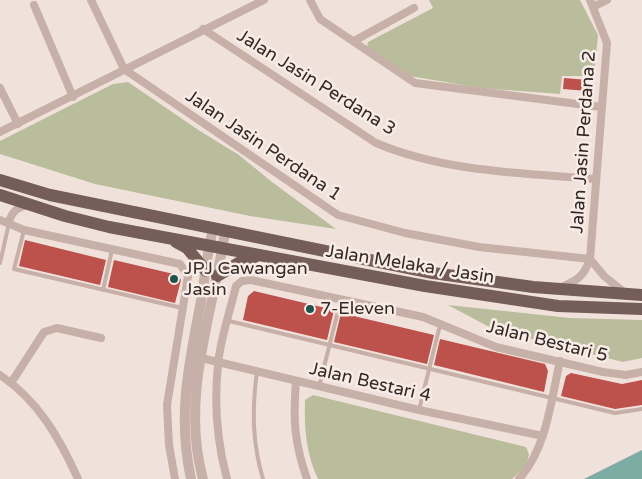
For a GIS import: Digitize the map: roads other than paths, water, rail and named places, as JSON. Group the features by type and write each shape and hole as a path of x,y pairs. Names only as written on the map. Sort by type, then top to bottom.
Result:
{"main road":[{"name":"Jalan Melaka / Jasin","path":"0,180 50,196 433,273 558,289 642,295"},
{"name":"Jalan Melaka / Jasin","path":"0,195 65,216 172,239 425,286 558,306 642,309"},
{"path":"172,239 187,248 212,273 257,256"}],"street":[{"path":"92,0 124,70"},
{"path":"0,132 264,0"},
{"path":"310,0 320,19 415,82 601,106"},
{"path":"592,3 607,0"},
{"name":"Jalan Jasin Perdana 2","path":"590,259 607,43 592,3"},
{"path":"34,5 73,97"},
{"path":"354,41 414,8"},
{"name":"Jalan Jasin Perdana 3","path":"203,29 376,143 398,152 471,168 595,179"},
{"name":"Jalan Jasin Perdana 1","path":"124,70 338,215 405,233 479,247 590,259"},
{"path":"0,88 18,124"},
{"path":"9,222 11,214 18,208 30,205"},
{"path":"0,220 9,222 24,230 180,264 188,276 167,406 169,445 175,479"},
{"path":"212,273 209,246 219,231"},
{"path":"191,479 185,454 183,414 212,273 222,249 219,231"},
{"path":"558,289 578,280 585,274 590,259"},
{"path":"590,259 604,276 628,295"},
{"name":"Jalan Bestari 5","path":"227,479 221,457 218,426 218,364 236,286 242,281 251,280 423,317 496,348 626,375 642,372"},
{"path":"11,383 44,332 57,328 101,338"},
{"path":"195,357 195,438 203,479"},
{"name":"Jalan Bestari 4","path":"195,357 218,364 257,371 419,410 543,436"},
{"path":"519,479 528,469 543,436 560,362"},
{"path":"0,375 11,383 44,416 64,446 78,479"},
{"path":"296,381 293,419 298,448 307,479"}],"lane":[{"path":"0,260 2,241 9,222"},
{"path":"24,230 14,269 182,308"},
{"path":"103,290 112,250"},
{"path":"320,387 341,299"},
{"path":"228,321 616,413 642,409"},
{"path":"419,410 440,324"},
{"path":"257,371 253,404 253,427 263,479"}],"water":[{"path":"642,450 642,479 584,479"}],"place":[{"name":"JPJ Cawangan Jasin","path":"174,279"},
{"name":"7-Eleven","path":"310,309"}]}
